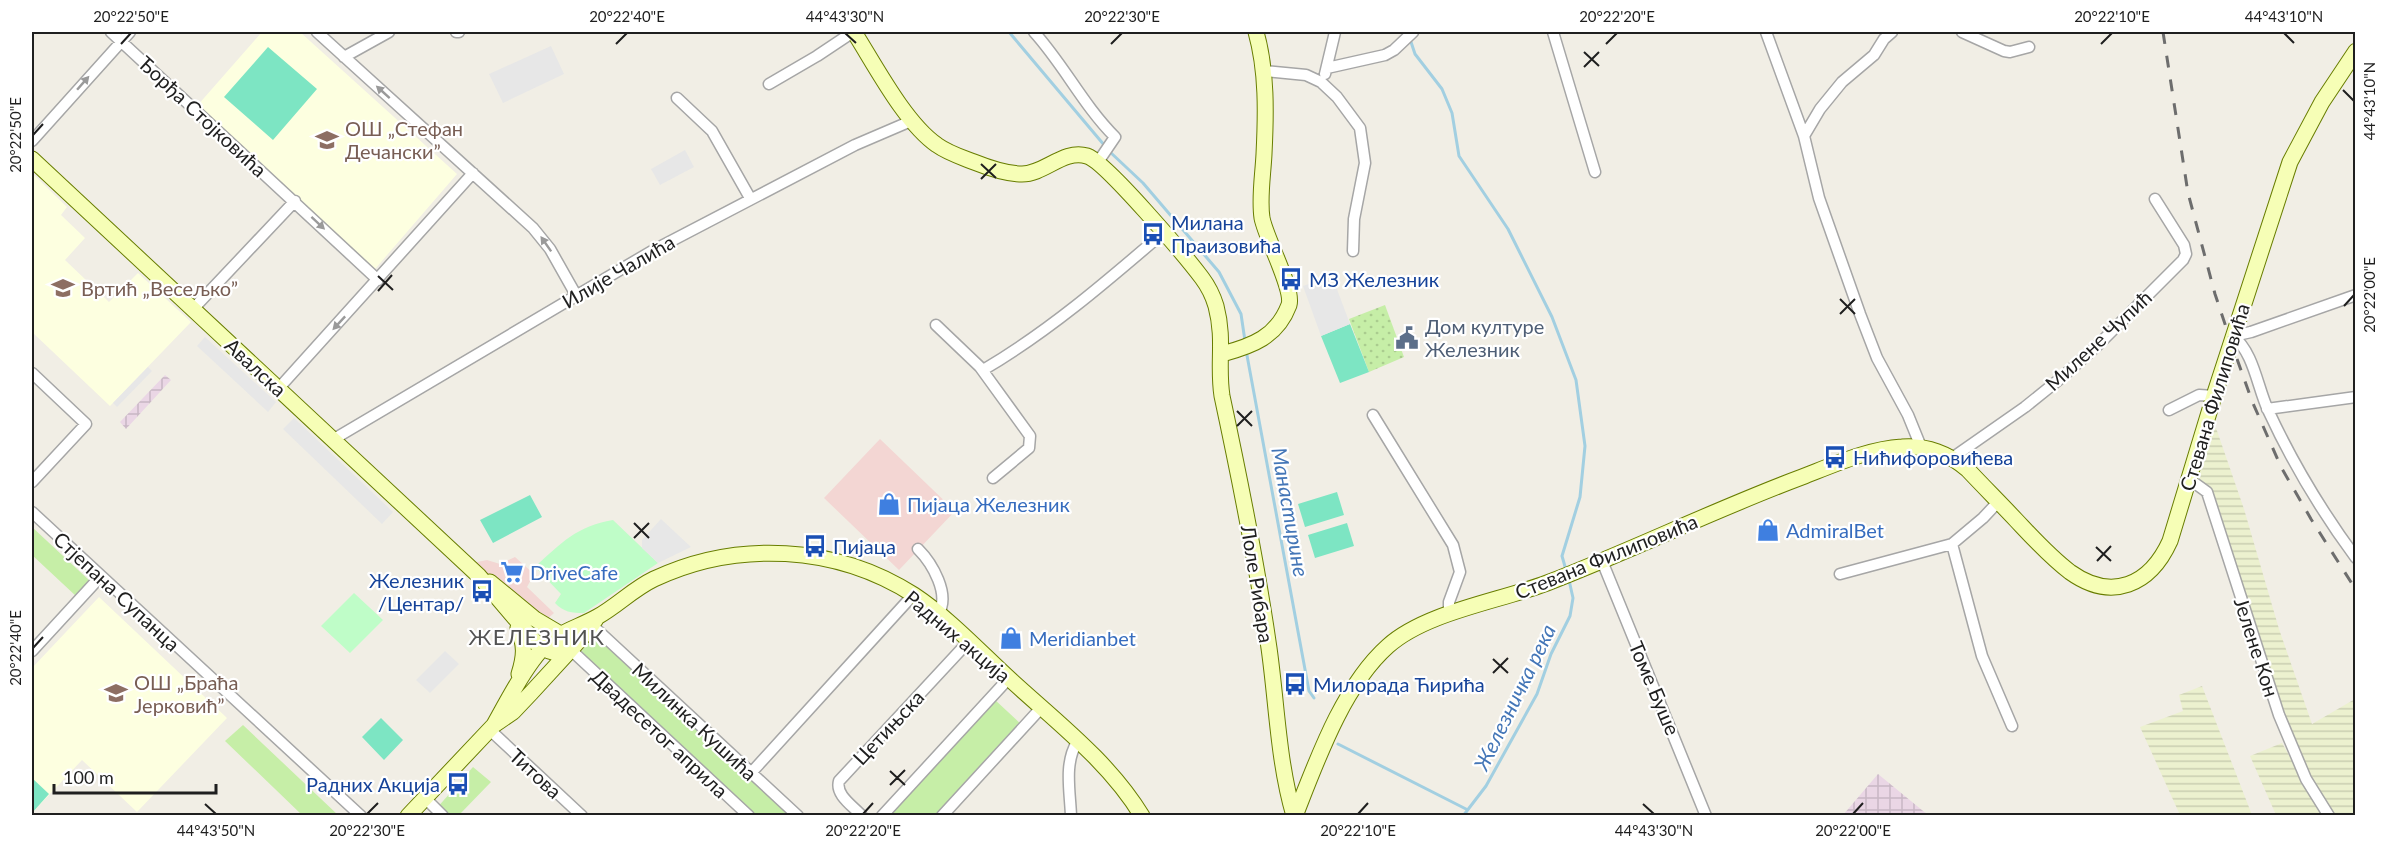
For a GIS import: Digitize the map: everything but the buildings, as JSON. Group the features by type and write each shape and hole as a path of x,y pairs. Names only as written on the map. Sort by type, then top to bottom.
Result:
{"main road":[{"path":"854,32 911,121 946,151 1006,172 1030,173 1072,155 1082,154 1101,158 1197,272 1210,292 1219,319 1222,354 1254,345 1266,337 1289,304 1290,297 1262,217 1265,137 1264,70 1256,32"},
{"name":"Стевана Филиповића","path":"1294,816 1333,727 1367,669 1397,639 1449,615 1585,568 1824,468 1883,449 1902,446 1921,447 1952,458 1968,470 2048,554 2071,573 2102,586 2123,586 2145,577 2164,554 2290,162 2322,102 2355,51"},
{"name":"Авалска","path":"32,159 479,576 531,639 543,648"},
{"name":"Лоле Рибара","path":"1222,354 1220,381 1222,396 1256,558 1283,777 1294,816"},
{"name":"Радних акција","path":"408,816 492,728 513,712 594,622 646,583 662,575 721,556 792,553 837,562 875,574 913,595 969,641 1110,773 1142,816"},
{"name":"Авалска","path":"479,576 502,590 535,619 561,635"},
{"path":"513,617 524,641 525,654 515,688"},
{"name":"Радних акција","path":"492,728 515,688 543,648 561,635 594,622"},
{"path":"543,648 561,654 570,651 561,635"}],"street":[{"name":"Ђорђа Стојковића","path":"111,32 378,280"},
{"path":"32,141 130,32"},
{"path":"317,32 541,237 576,295"},
{"path":"344,57 389,32"},
{"path":"769,84 854,32"},
{"path":"1034,32 1046,45 1084,102 1115,137 1101,158"},
{"path":"1321,82 1327,68 1335,32"},
{"path":"1327,68 1374,59 1394,50 1413,32"},
{"path":"1553,32 1595,172"},
{"path":"1766,32 1804,136 1820,198 1860,314 1877,358 1908,415 1921,447"},
{"path":"1804,136 1820,109 1842,82 1874,55 1884,39 1892,32"},
{"path":"1962,32 2004,51 2029,47"},
{"path":"1264,70 1306,75 1321,82 1357,121 1362,135 1365,163 1354,219 1353,251"},
{"path":"677,98 712,131 750,198"},
{"name":"Илије Чалића","path":"334,439 652,251 855,145 911,121"},
{"path":"279,388 473,173"},
{"name":"Милене Чупић","path":"1952,458 2025,407 2061,378 2097,346 2183,260 2186,254 2184,244 2155,199"},
{"path":"193,309 295,201"},
{"path":"983,370 1031,340 1072,309 1163,233"},
{"path":"2233,336 2251,332 2355,295"},
{"path":"936,325 983,370 1031,439 1029,448 993,478"},
{"path":"2233,336 2241,342 2246,352 2267,409 2319,503 2355,558"},
{"path":"32,373 86,424 32,482"},
{"path":"2169,410 2199,395 2214,396"},
{"path":"2267,409 2355,397"},
{"path":"1373,415 1453,545 1460,572 1449,602 1449,615"},
{"name":"Јелене Кон","path":"2189,480 2207,492 2278,715 2306,779 2329,816"},
{"path":"1840,574 1952,543 1983,518 1998,501"},
{"name":"Стјепана Супанца","path":"32,512 361,816"},
{"path":"1952,543 1982,656 2012,726"},
{"path":"918,549 931,564 939,587 942,605 938,614"},
{"name":"Томе Буше","path":"1602,561 1706,816"},
{"path":"32,651 101,576"},
{"path":"751,773 913,595"},
{"name":"Милинка Кушића","path":"594,622 798,816"},
{"name":"Цетињска","path":"862,816 839,793 837,785 839,781 969,641"},
{"name":"Двадесетог априла","path":"570,651 749,816"},
{"path":"882,816 1009,678"},
{"path":"942,816 1041,708"},
{"name":"Титова","path":"492,728 582,816"},
{"path":"1071,816 1070,756 1077,742"},
{"path":"425,798 443,816"}],"shaded area":[{"name":"ОШ „Стефан Дечански”","path":"262,32 300,32 457,174 375,269 197,106"},
{"path":"551,46 564,74 503,103 489,74"},
{"path":"685,150 694,167 660,185 651,169"},
{"name":"Вртић „Весељко”","path":"32,173 67,207 61,215 85,238 65,260 109,302 138,273 191,322 110,406 32,332"},
{"path":"1332,276 1350,324 1321,336 1303,286"},
{"path":"205,337 276,402 268,412 197,346"},
{"path":"148,367 152,371 117,407 113,403"},
{"path":"165,375 171,380 126,429 120,422"},
{"path":"294,418 393,512 382,524 283,429"},
{"path":"2205,423 2215,425 2244,509 2279,629 2312,724 2355,699 2355,815 2335,815 2300,758 2288,728 2212,489 2190,475"},
{"name":"Пијаца Железник","path":"880,439 955,511 899,570 824,498"},
{"path":"661,519 691,547 658,563 642,548 642,540"},
{"path":"515,557 534,574 527,587 554,613 546,620 510,595 472,563 487,560 500,564"},
{"name":"ОШ „Браћа Јерковић”","path":"99,597 227,718 137,812 82,760 32,813 32,668"},
{"path":"445,651 459,664 430,693 416,680"},
{"path":"2202,686 2252,815 2180,815 2140,727 2183,711 2179,695"},
{"path":"2282,743 2323,815 2276,815 2250,756"},
{"path":"1878,774 1928,815 1843,815"}],"green space":[{"path":"268,47 317,89 273,140 224,97"},
{"path":"1385,305 1404,357 1369,372 1349,319"},
{"path":"1350,324 1369,372 1340,383 1321,336"},
{"path":"1337,492 1344,515 1305,527 1298,504"},
{"path":"530,495 542,517 493,543 480,520"},
{"path":"613,520 658,563 584,613 561,608 555,603 561,594 535,567 579,531"},
{"path":"1347,523 1354,546 1315,558 1308,535"},
{"path":"32,527 91,582 77,597 32,555"},
{"path":"354,593 383,620 350,653 321,626"},
{"path":"597,634 793,815 755,815 579,654"},
{"path":"994,699 1022,725 938,815 889,816"},
{"path":"381,718 403,740 384,760 362,737"},
{"path":"243,725 338,815 302,815 225,741"},
{"path":"473,767 491,782 459,815 443,815 436,809"},
{"path":"32,778 49,794 32,813"}],"waterway":[{"name":"Манастирине","path":"1009,32 1110,152 1143,183 1219,272 1241,314 1245,341"},
{"name":"Железничка река","path":"1410,39 1415,54 1442,89 1452,113 1459,156 1508,229 1552,317 1576,380 1585,446 1580,497 1562,556 1566,570"},
{"name":"Манастирине","path":"1246,350 1309,691 1314,698"},
{"name":"Железничка река","path":"1463,816 1486,786 1537,694 1551,654 1570,616 1573,598 1569,580"},
{"name":"Манастирине","path":"1338,744 1466,809"}],"railway":[{"path":"2163,32 2188,193 2215,294 2231,342 2252,401 2281,467 2356,590"}],"place":[{"name":"ОШ „Стефан Дечански”","path":"327,140"},
{"name":"Милана Праизовића","path":"1153,234"},
{"name":"МЗ Железник","path":"1291,279"},
{"name":"Вртић „Весељко”","path":"63,288"},
{"name":"Дом културе Железник","path":"1407,338"},
{"name":"Нићифоровићева","path":"1835,457"},
{"name":"Пијаца Железник","path":"889,504"},
{"name":"AdmiralBet","path":"1768,530"},
{"name":"Пијаца","path":"815,546"},
{"name":"DriveCafe","path":"512,572"},
{"name":"Железник /Центар/","path":"482,591"},
{"name":"Meridianbet","path":"1011,638"},
{"name":"Милорада Ћирића","path":"1295,684"},
{"name":"ОШ „Браћа Јерковић”","path":"116,693"},
{"name":"Радних Акција","path":"458,784"}],"district":[{"name":"ЖЕЛЕЗНИК","path":"537,636"}]}
